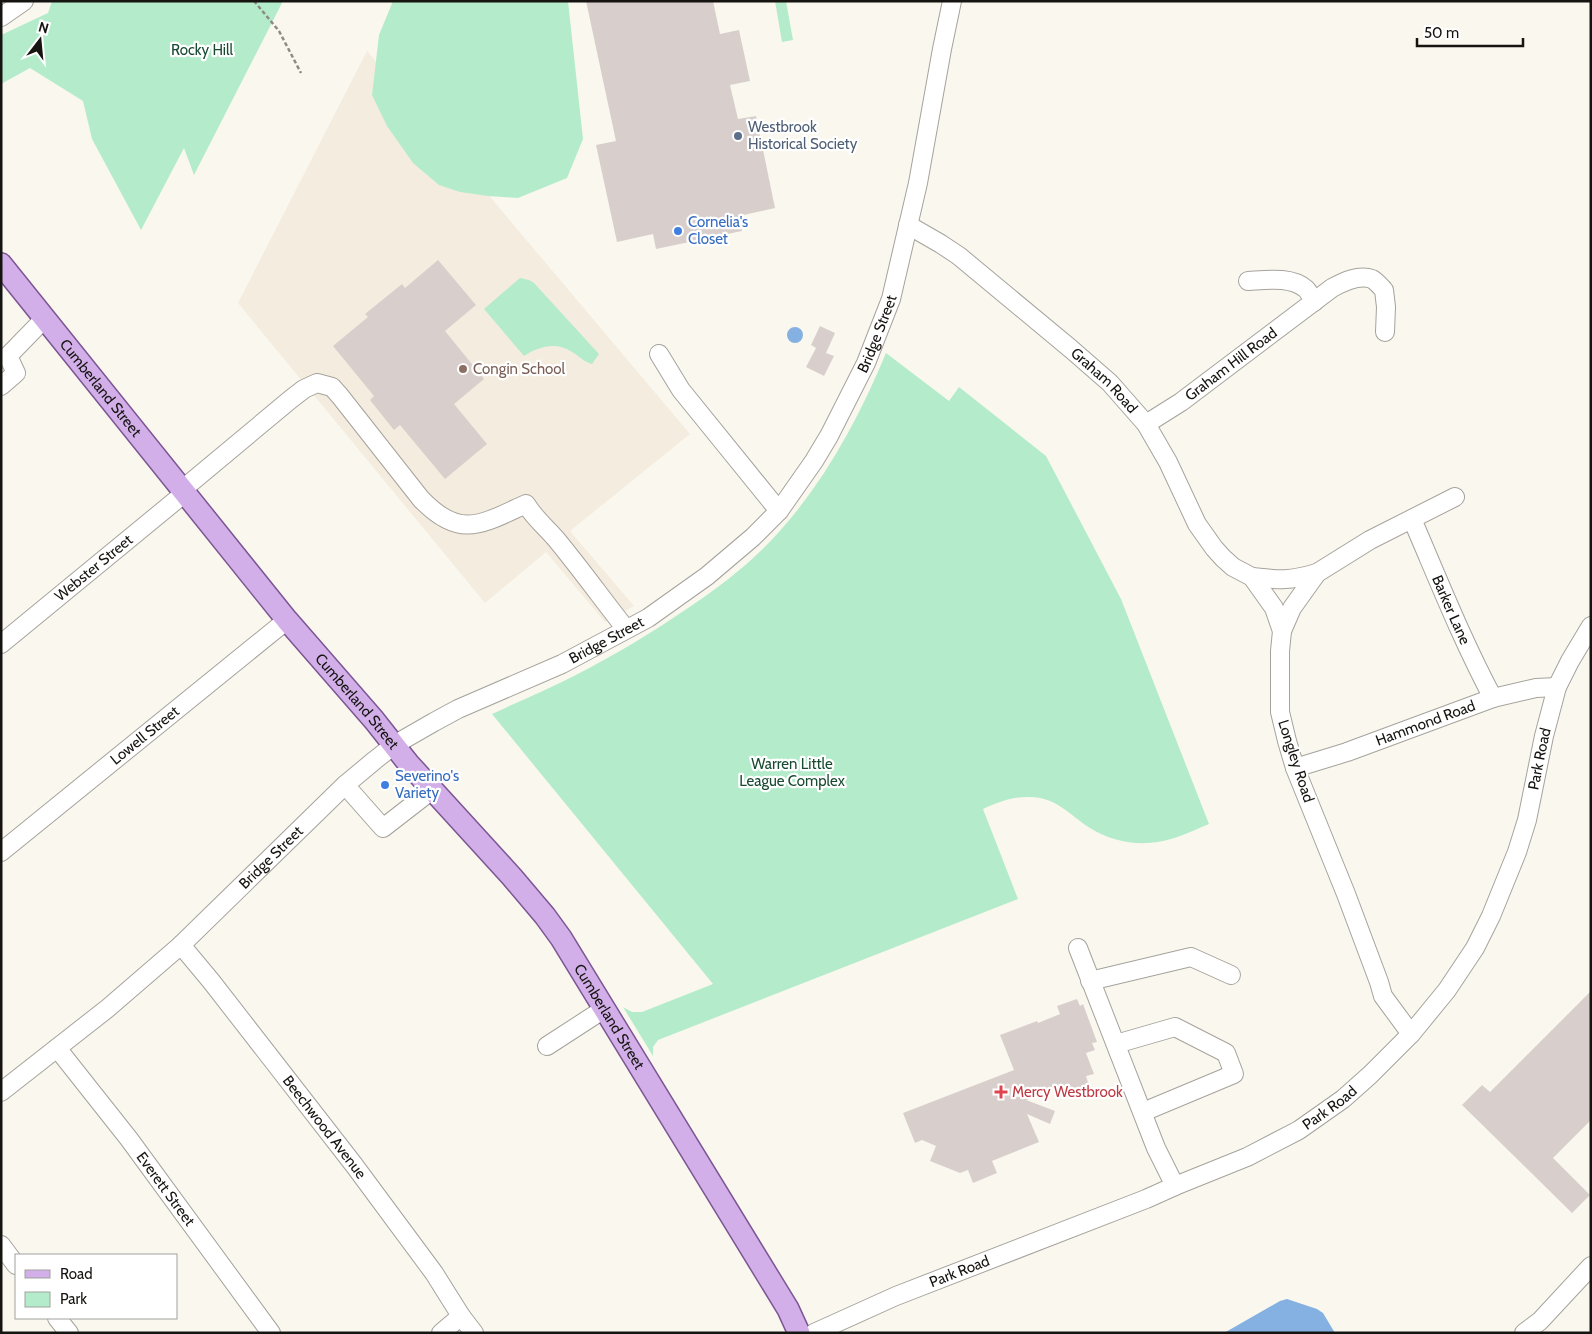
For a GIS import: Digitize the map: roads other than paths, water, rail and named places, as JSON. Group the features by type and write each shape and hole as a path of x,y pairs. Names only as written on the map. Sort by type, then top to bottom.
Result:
{"main road":[{"name":"Cumberland Street","path":"1,264 287,620 432,790 545,916 561,938 788,1309 800,1333"}],"street":[{"path":"1,17 24,1"},
{"name":"Bridge Street","path":"1,1092 108,1008 180,945 345,784 394,745 458,710 562,664 648,618 707,576 753,537 779,511 814,462 866,363 891,299 918,183 952,1"},
{"name":"Graham Road","path":"908,225 959,256 1110,383 1146,424 1168,462 1198,524 1214,548 1233,567 1252,577 1281,580 1296,579 1317,572"},
{"name":"Graham Hill Road","path":"1146,424 1181,402 1332,288 1344,282 1358,278 1372,279 1384,290 1386,307 1385,332"},
{"path":"1248,281 1275,280 1294,282 1306,289 1314,302"},
{"path":"1,386 16,373 8,356 45,318"},
{"path":"658,354 681,390 779,511"},
{"name":"Webster Street","path":"1,644 185,491 291,399 304,389 318,383 332,387 421,499 443,519 455,524 468,525 482,522 526,504 532,515 557,540 626,629"},
{"name":"Longley Road","path":"1411,1034 1383,996 1346,894 1295,768 1280,712 1280,651 1282,631 1292,608 1317,572 1370,540 1455,497"},
{"name":"Barker Lane","path":"1412,519 1454,619 1476,667 1493,698"},
{"name":"Graham Road","path":"1252,577 1274,608 1282,631"},
{"name":"Lowell Street","path":"1,852 287,620"},
{"name":"Park Road","path":"814,1333 896,1296 1146,1199 1248,1157 1299,1130 1370,1076 1411,1034 1447,990 1475,948 1491,916 1517,852 1527,820 1544,736 1557,687 1591,626"},
{"name":"Hammond Road","path":"1295,768 1347,752 1493,698 1536,688 1557,687"},
{"path":"345,784 383,828 432,790"},
{"name":"Beechwood Avenue","path":"180,945 211,981 354,1165 434,1273 460,1316 474,1333"},
{"path":"1078,948 1156,1148 1175,1186"},
{"path":"1090,981 1191,957 1231,975"},
{"path":"547,1046 604,1009"},
{"path":"1116,1044 1175,1028 1226,1053 1234,1074 1143,1112"},
{"name":"Everett Street","path":"56,1048 129,1140 271,1333"},
{"path":"1,1245 15,1264"},
{"path":"1524,1333 1540,1321 1591,1266"},
{"path":"441,1333 460,1316"},
{"path":"58,1319 69,1333"}],"water":[{"path":"792,327 798,327 803,332 801,341 792,343 787,338 787,332"},
{"path":"1287,1299 1317,1309 1323,1313 1335,1333 1224,1333 1280,1301"}],"place":[{"name":"Westbrook Historical Society","path":"738,136"},
{"name":"Cornelia's Closet","path":"678,231"},
{"name":"Congin School","path":"463,369"},
{"name":"Severino's Variety","path":"385,785"},
{"name":"Mercy Westbrook","path":"1001,1092"}],"park label":[{"name":"Rocky Hill","path":"202,50"},
{"name":"Warren Little League Complex","path":"792,772"}]}
